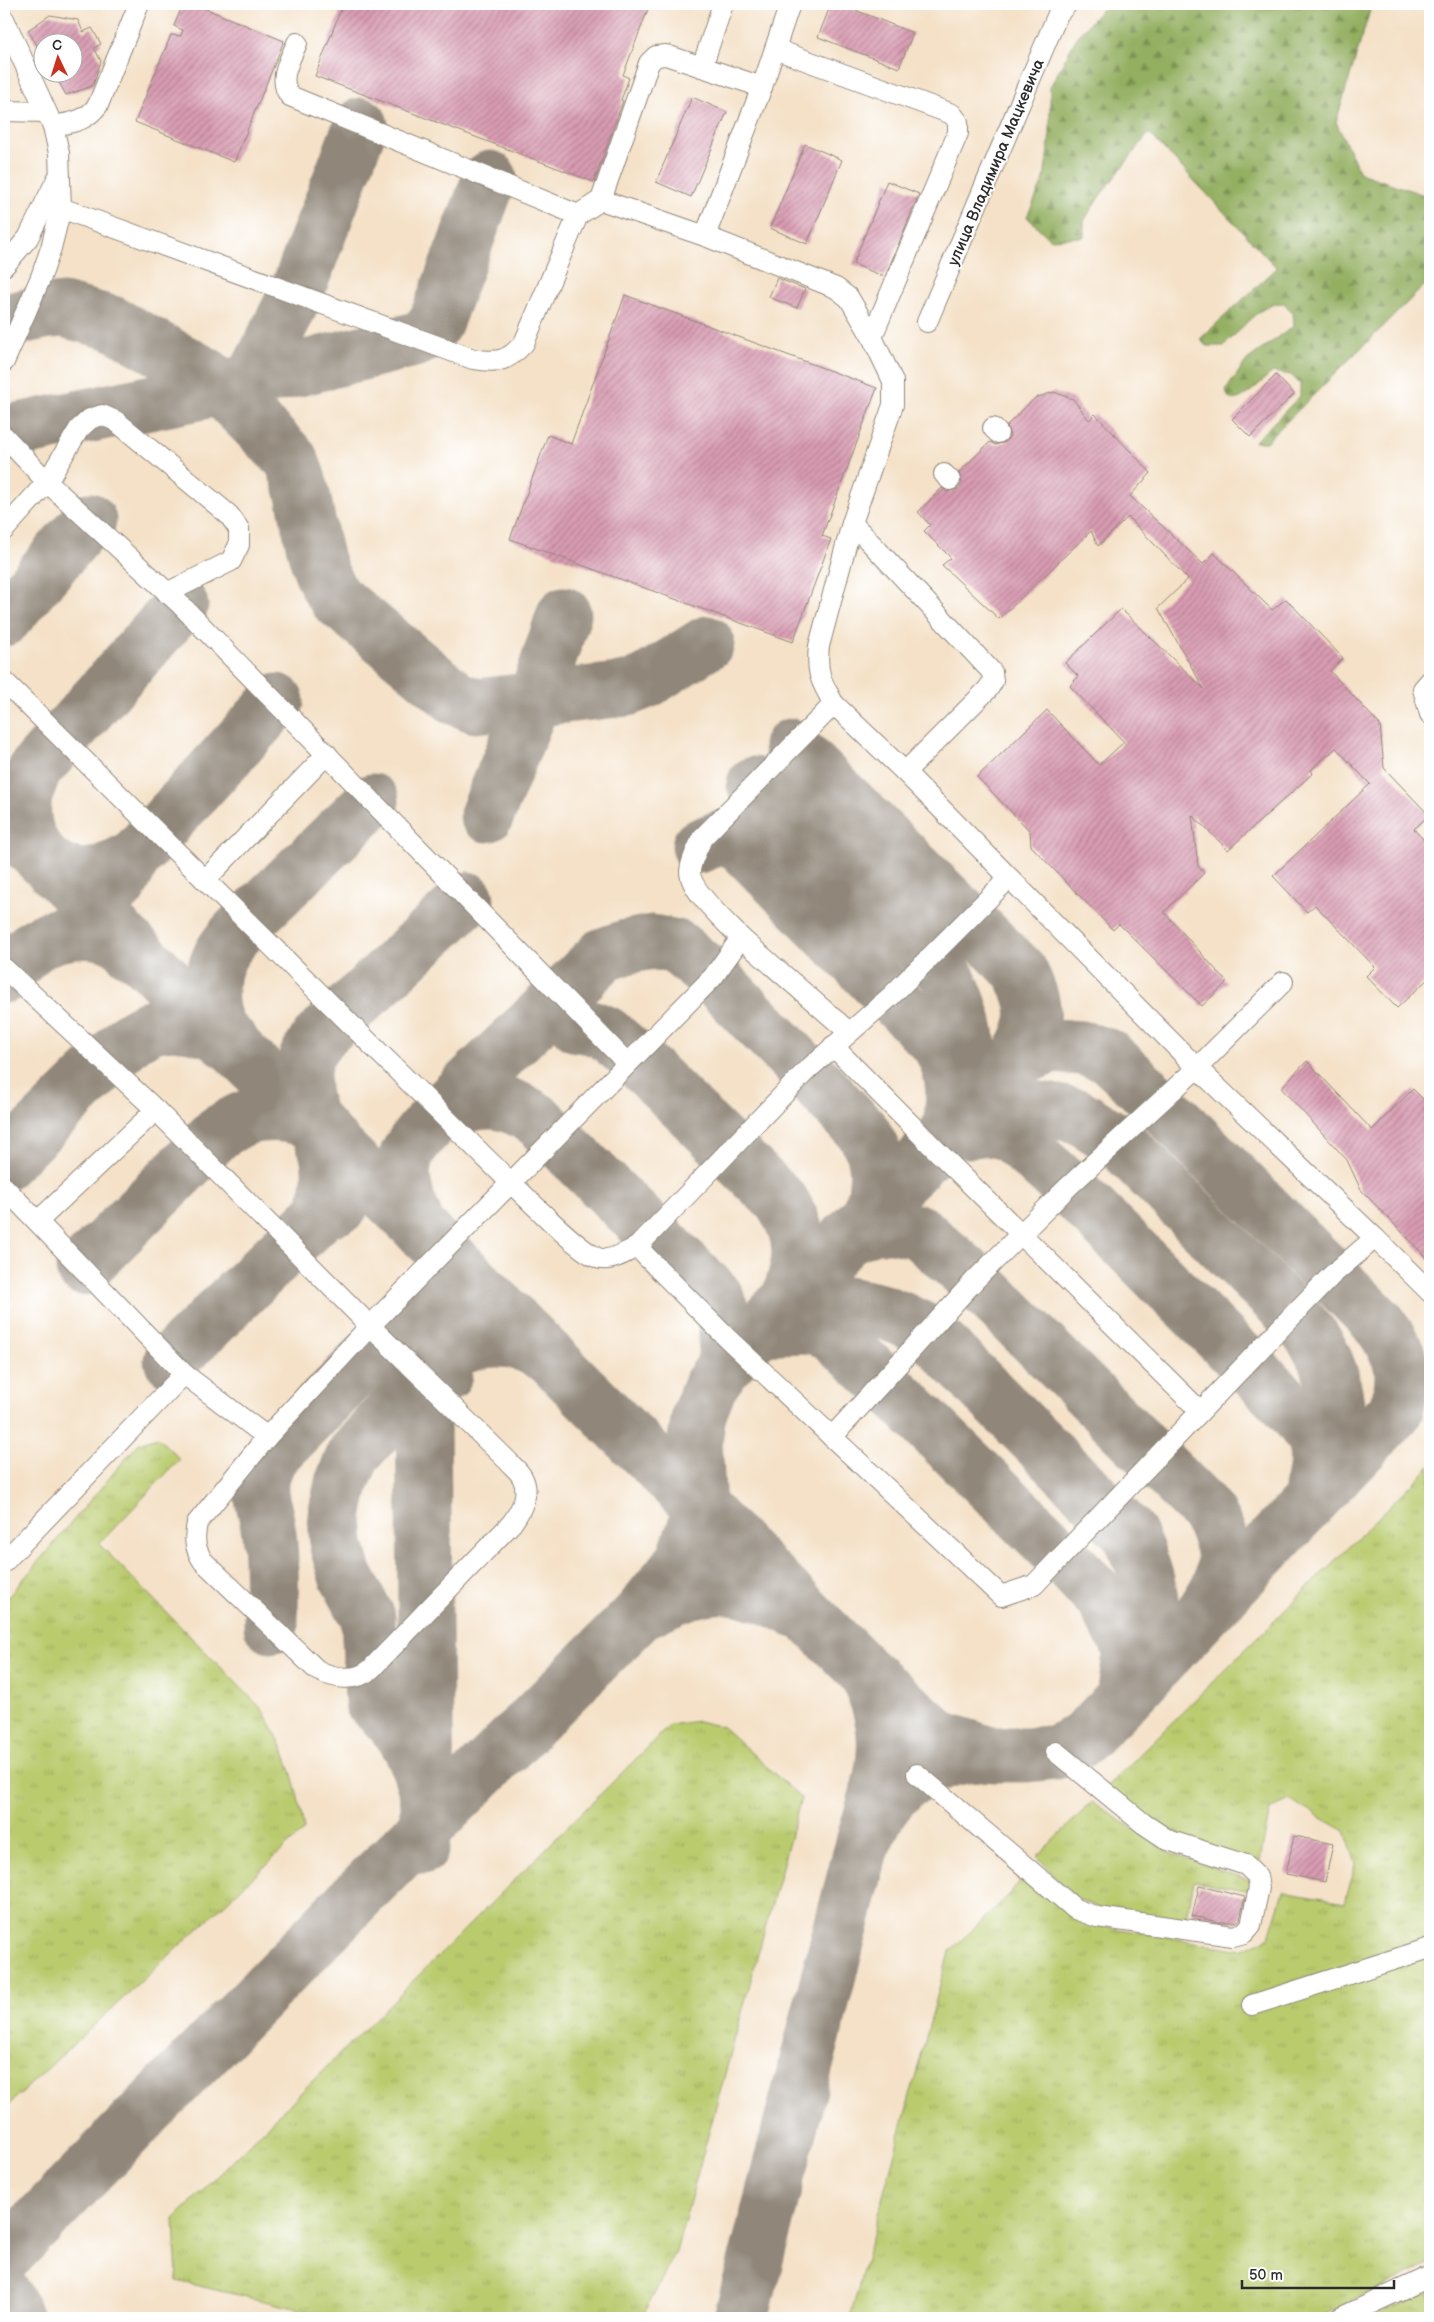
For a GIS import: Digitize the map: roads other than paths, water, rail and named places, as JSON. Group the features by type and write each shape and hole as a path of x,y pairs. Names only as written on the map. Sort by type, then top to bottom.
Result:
{"street":[{"path":"4,111 77,122 90,115 98,105 139,4"},
{"path":"702,66 723,4"},
{"path":"705,236 762,87 790,4"},
{"name":"улица Владимира Мацкевича","path":"926,322 1058,14 1067,4"},
{"path":"4,19 49,119 59,153 61,208 52,248 26,317 4,362"},
{"path":"297,43 283,79 284,88 290,96 578,214"},
{"path":"775,50 952,114 958,122 958,133 872,337"},
{"path":"61,208 465,356 493,362 512,357 524,343 578,214 602,200 649,63 656,56 666,55 762,87"},
{"path":"4,266 28,238 60,172"},
{"path":"602,200 705,236 836,288 849,298 872,337 893,381 893,405 852,523 819,646 817,665 820,680 834,704 905,772 1008,879 1196,1068 1430,1292"},
{"path":"4,530 48,482 79,429 90,419 102,415 116,421 229,514 238,529 239,545 231,561 167,593"},
{"path":"4,436 48,482 181,605 627,1063"},
{"path":"852,523 992,672 992,681 988,689 905,772"},
{"path":"4,681 510,1182 586,1253 603,1259 619,1256 637,1247 806,1070 897,991 1008,879"},
{"path":"1430,681 1423,689 1430,714"},
{"path":"834,704 702,838 693,857 690,873 696,888 741,938 849,1032"},
{"path":"205,880 327,754"},
{"path":"4,968 156,1110 370,1326 522,1477 525,1492 522,1508 512,1523 367,1672 352,1677 333,1678 317,1670 203,1561 196,1549 194,1536 197,1523 268,1438 370,1326 713,977 741,938"},
{"path":"832,1437 975,1280 1068,1187 1196,1068 1282,982"},
{"path":"833,1046 1200,1410"},
{"path":"38,1221 156,1110"},
{"path":"4,1187 184,1374 268,1438"},
{"path":"637,1247 727,1338 1002,1596 1034,1585 1200,1410 1332,1275 1375,1238"},
{"path":"4,1562 184,1374"},
{"path":"917,1774 1075,1909 1097,1917 1233,1936 1244,1933 1251,1925 1259,1888 1257,1876 1246,1865 1168,1840 1144,1824 1056,1752"},
{"path":"1252,2005 1430,1948"},
{"path":"1340,2318 1430,2276"}]}
